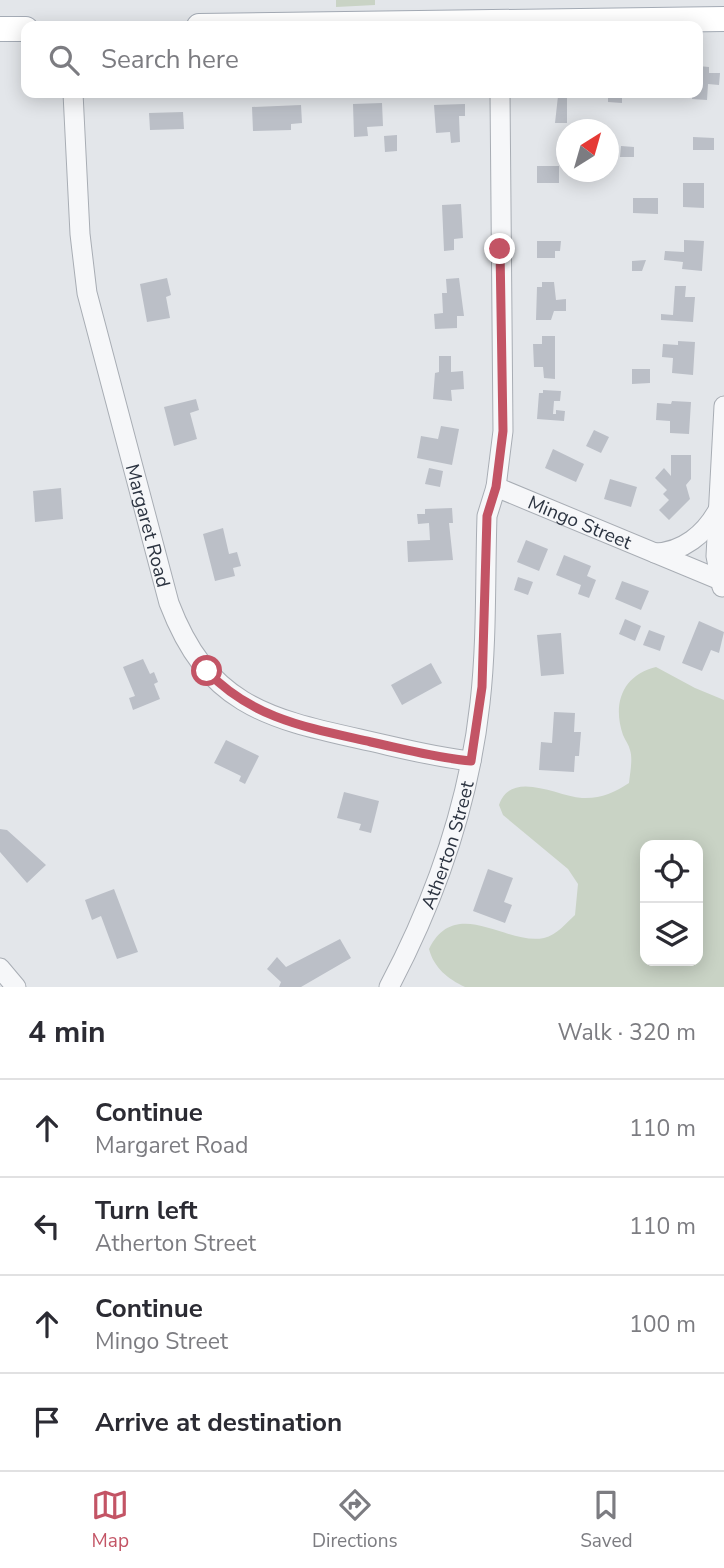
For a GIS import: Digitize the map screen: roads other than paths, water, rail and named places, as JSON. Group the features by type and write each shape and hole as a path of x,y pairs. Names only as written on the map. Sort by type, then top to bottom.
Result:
{"main road":[{"path":"612,21 724,19"},
{"path":"0,29 21,29"}],"street":[{"name":"Margaret Road","path":"73,98 80,234 87,293 170,603 189,646 229,692 272,717 406,750 471,761"},
{"path":"496,487 503,420 500,98"},
{"path":"722,586 716,556 724,406"},
{"name":"Atherton Street","path":"389,987 438,883 471,761 482,687 487,516 496,487"},
{"name":"Mingo Street","path":"496,487 655,554 722,586"},
{"path":"655,554 687,544 702,532 719,509"},
{"path":"0,968 16,987"}]}
